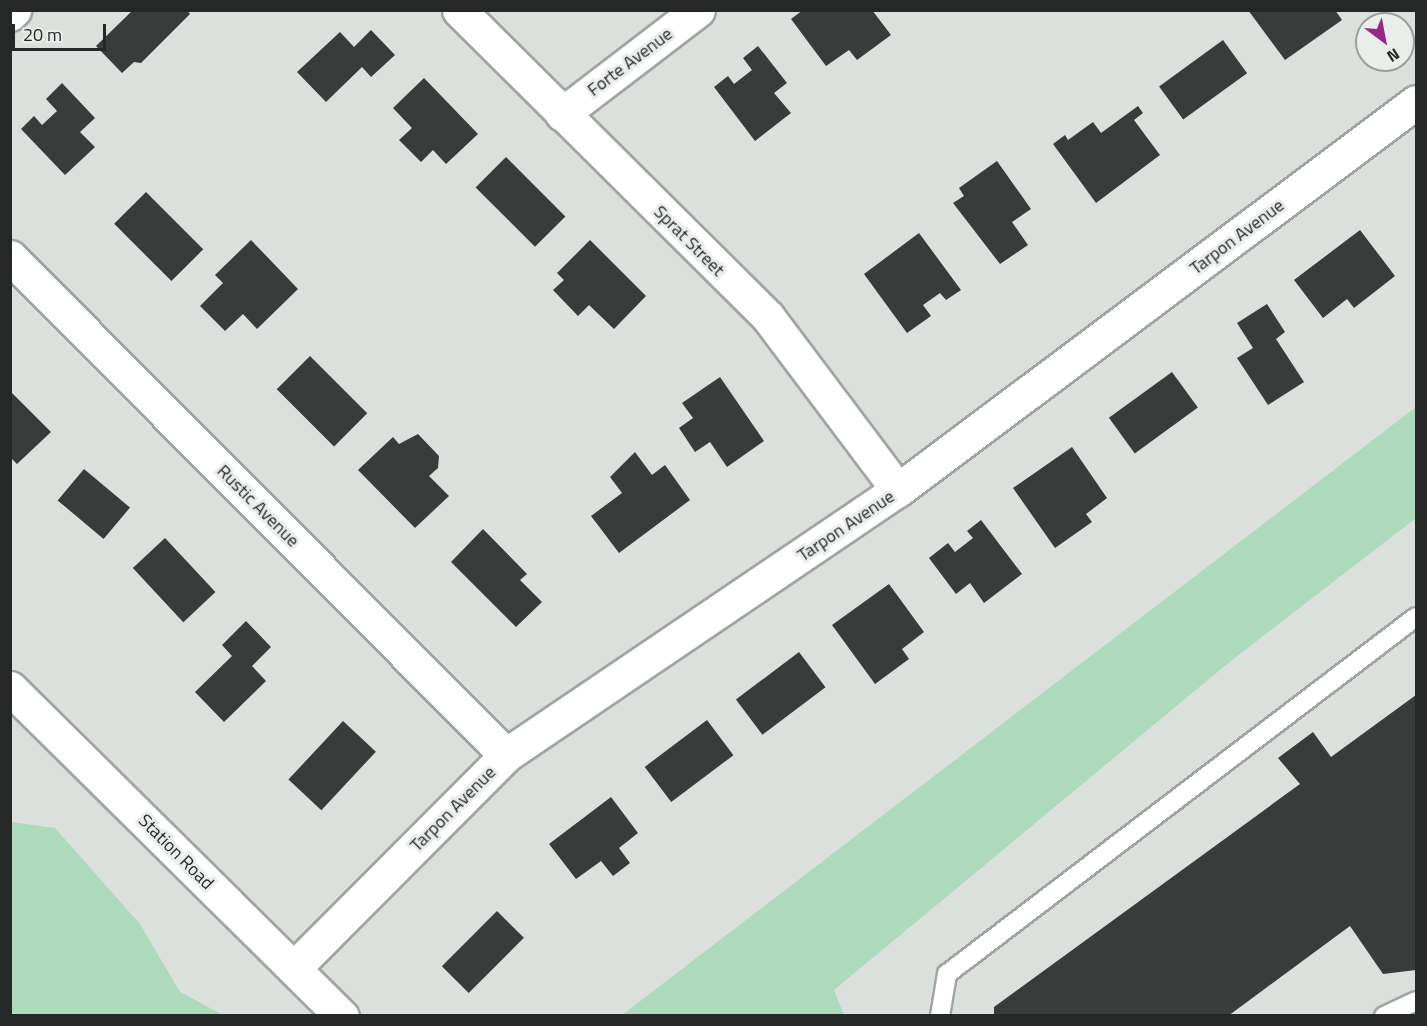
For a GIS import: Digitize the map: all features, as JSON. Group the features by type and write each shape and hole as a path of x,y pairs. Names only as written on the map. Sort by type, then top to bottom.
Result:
{"street":[{"path":"10,14 14,10"},
{"name":"Sprat Street","path":"459,10 768,317 898,490"},
{"name":"Forte Avenue","path":"562,114 698,10"},
{"name":"Tarpon Avenue","path":"294,968 506,755 898,490 1416,102"},
{"name":"Rustic Avenue","path":"10,257 506,755"},
{"name":"Station Road","path":"10,688 342,1016"}],"lane":[{"path":"940,1016 947,974 1416,617"},
{"path":"1384,1016 1416,1001"}],"green space":[{"path":"1416,407 1416,518 1232,660 834,990 844,1015 622,1015"},
{"path":"11,822 55,828 140,924 180,992 223,1015 11,1015"}],"building":[{"path":"133,10 187,10 190,14 141,63 134,62 122,73 96,46"},
{"path":"803,10 872,10 891,35 857,60 849,50 826,66 791,19"},
{"path":"1248,10 1335,10 1342,20 1285,60"},
{"path":"371,30 395,55 371,77 362,67 326,102 297,72 340,32 354,47"},
{"path":"1223,40 1247,73 1183,120 1159,86"},
{"path":"758,46 787,83 774,93 791,113 755,141 714,87 728,76 734,84 752,70 743,58"},
{"path":"424,78 478,134 446,164 433,150 421,162 399,140 412,128 393,108"},
{"path":"62,83 95,118 80,132 95,147 65,175 21,129 34,116 42,125 57,111 46,99"},
{"path":"1138,106 1143,113 1134,120 1160,155 1096,203 1053,144 1065,135 1068,140 1093,122 1101,133"},
{"path":"506,157 565,216 535,247 476,187"},
{"path":"997,161 1031,209 1012,222 1028,245 1000,264 953,203 964,196 959,188"},
{"path":"146,192 203,249 171,281 114,224"},
{"path":"1360,230 1395,276 1354,308 1347,299 1323,318 1294,280"},
{"path":"919,233 961,290 946,300 940,293 923,305 931,316 907,333 864,274"},
{"path":"251,240 298,289 257,329 243,314 225,331 200,306 223,283 215,275"},
{"path":"590,240 646,296 614,329 589,305 578,316 553,290 564,280 557,273"},
{"path":"1267,304 1285,332 1276,339 1304,382 1268,405 1237,358 1253,348 1237,323"},
{"path":"310,356 367,413 334,447 277,389"},
{"path":"1172,372 1198,408 1135,453 1109,418"},
{"path":"720,377 764,441 727,467 710,442 695,452 679,428 693,418 682,403"},
{"path":"10,391 51,432 17,464 10,457"},
{"path":"418,434 439,456 438,468 429,476 449,496 415,528 358,470 393,437 399,444"},
{"path":"1072,447 1107,498 1086,514 1092,522 1055,548 1013,488"},
{"path":"635,452 652,475 665,465 690,500 619,553 591,516 622,493 610,477"},
{"path":"84,469 130,508 104,539 58,500"},
{"path":"981,520 1022,574 984,603 970,583 956,594 929,558 948,543 955,552 973,538 967,531"},
{"path":"483,529 527,574 520,580 542,602 516,627 451,562"},
{"path":"165,538 215,592 183,622 133,568"},
{"path":"889,584 924,632 902,649 909,659 875,684 832,625"},
{"path":"246,621 271,647 252,666 266,681 224,722 195,692 232,656 222,645"},
{"path":"799,652 825,687 762,735 736,700"},
{"path":"1416,695 1416,970 1383,974 1350,926 1228,1016 994,1016 994,1007 1300,784 1278,758 1313,732 1331,757"},
{"path":"707,720 733,755 671,802 645,767"},
{"path":"343,721 376,752 321,810 288,780"},
{"path":"611,797 638,833 619,848 630,863 613,876 601,861 576,879 549,844"},
{"path":"497,911 524,938 469,993 442,966"}]}
